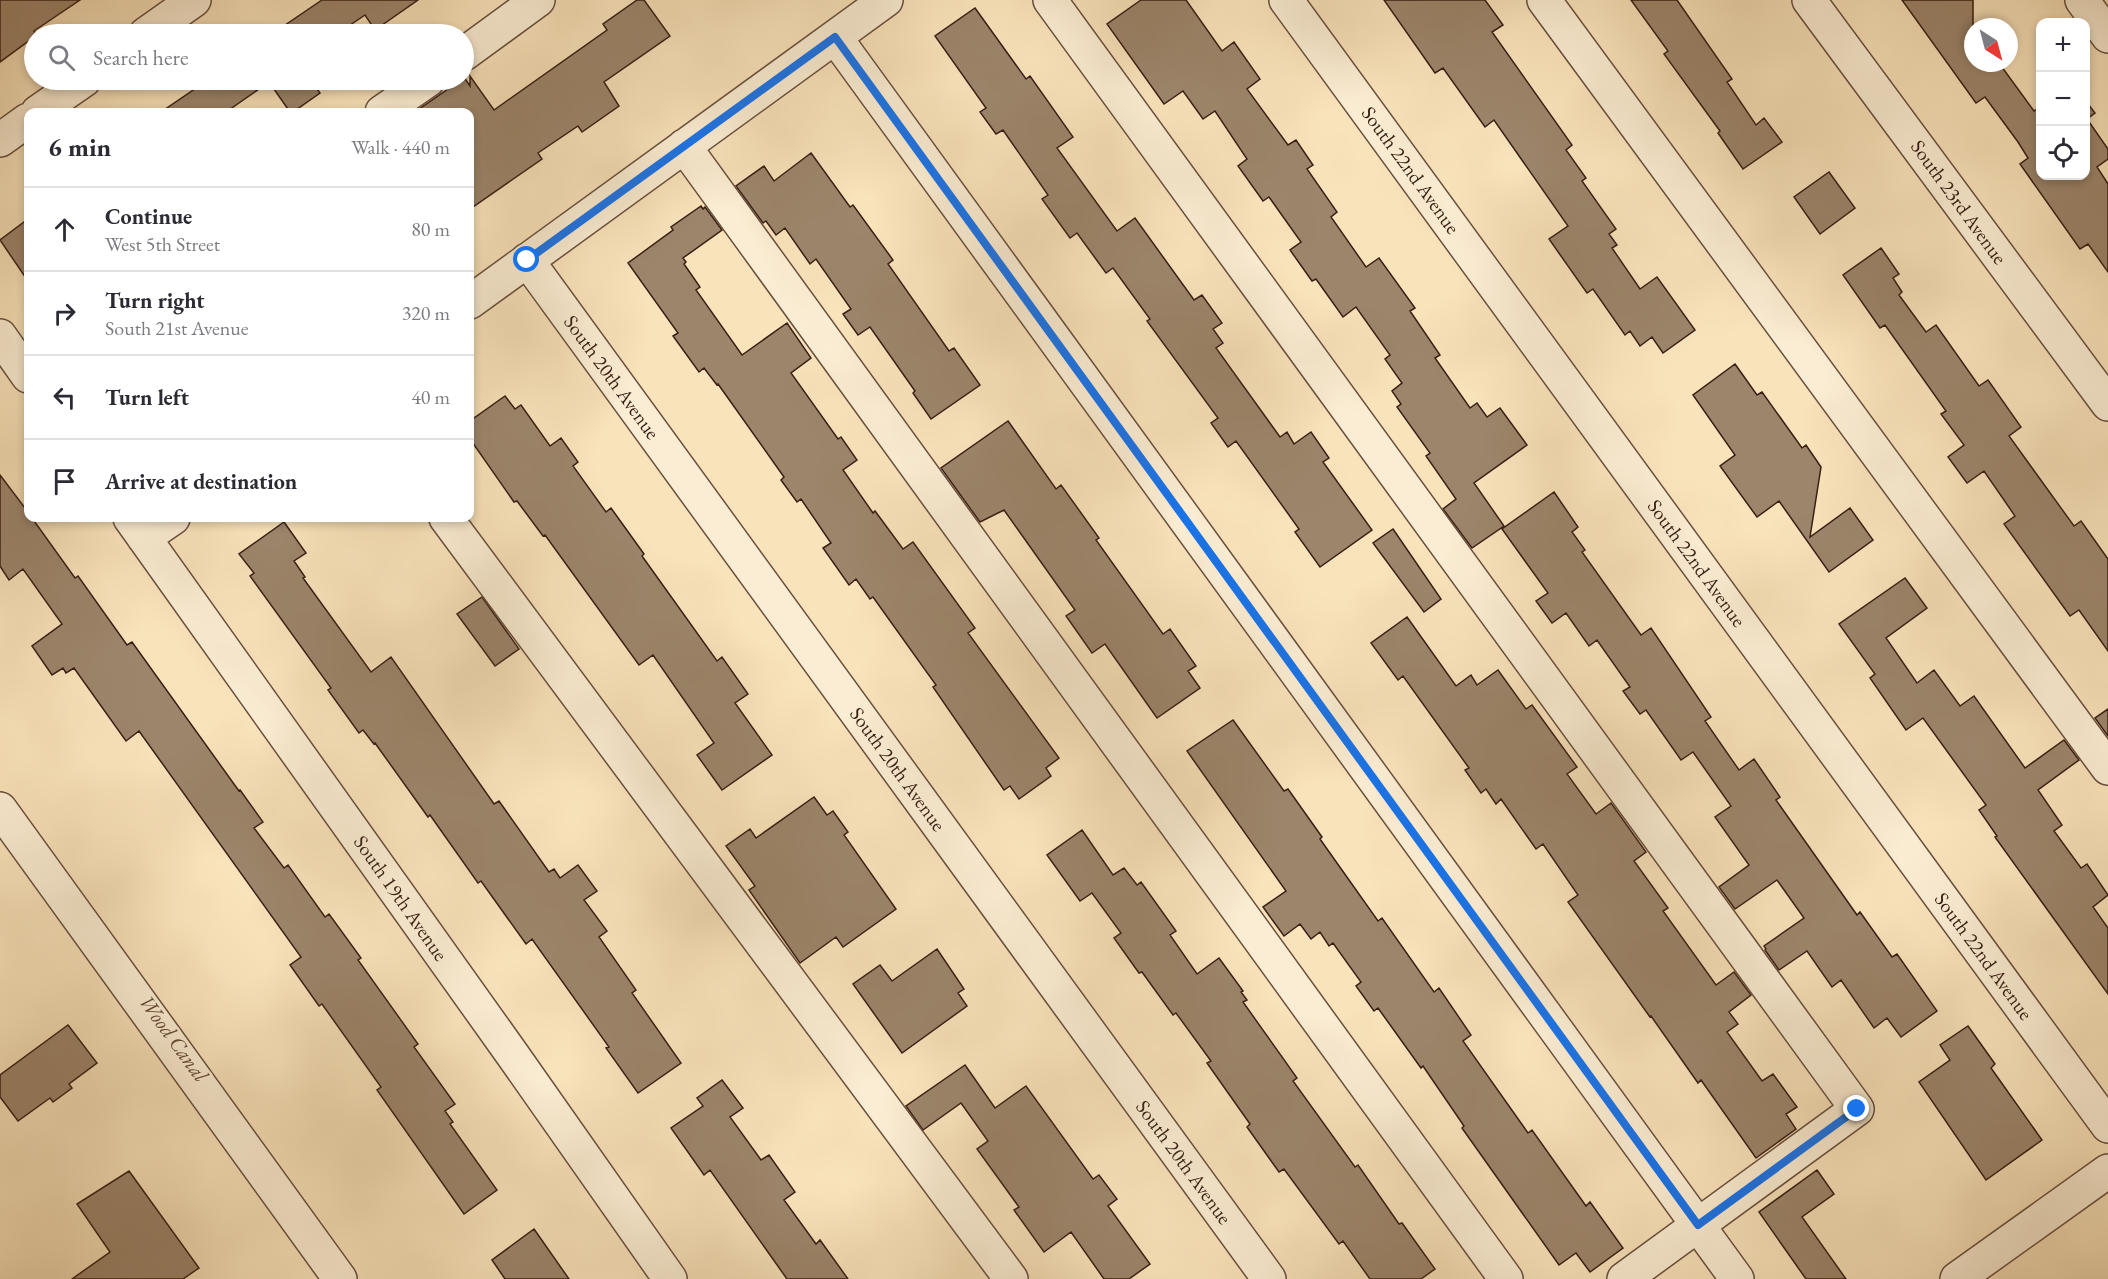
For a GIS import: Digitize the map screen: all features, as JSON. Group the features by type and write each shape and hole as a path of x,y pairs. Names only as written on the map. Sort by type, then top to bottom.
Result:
{"street":[{"path":"160,24 194,0"},
{"path":"474,47 538,0"},
{"path":"474,299 886,0"},
{"path":"1050,0 1857,1109 1624,1279"},
{"name":"South 22nd Avenue","path":"1286,0 2108,1126"},
{"path":"1544,0 2108,768"},
{"name":"South 23rd Avenue","path":"1809,0 2108,404"},
{"path":"2082,0 2108,36"},
{"path":"835,37 1737,1279"},
{"path":"44,108 70,90"},
{"path":"388,108 414,90"},
{"path":"0,140 24,123"},
{"path":"684,146 1506,1279"},
{"name":"South 20th Avenue","path":"527,260 1269,1279"},
{"path":"0,336 24,367"},
{"path":"137,528 158,522"},
{"path":"449,522 1011,1279"},
{"name":"South 19th Avenue","path":"137,528 670,1279"},
{"path":"0,808 340,1279"},
{"path":"1957,1279 1994,1268 2108,1171"}],"building":[{"path":"0,0 80,0 44,24 24,24 24,44 0,62"},
{"path":"322,0 418,0 384,24 371,24 365,15 352,24 287,24"},
{"path":"637,0 644,0 670,36 604,82 619,106 582,132 578,126 538,153 542,159 474,206 474,108 421,108 447,90 474,90 474,82 494,110 607,30 603,24"},
{"path":"1141,0 1186,0 1222,51 1234,42 1260,79 1247,89 1288,145 1296,140 1313,165 1307,169 1337,212 1331,217 1366,267 1379,258 1415,308 1410,311 1440,355 1435,358 1470,408 1477,403 1487,417 1500,408 1527,445 1474,483 1504,526 1472,548 1443,509 1456,499 1426,456 1430,453 1397,407 1401,404 1392,391 1402,383 1385,359 1390,355 1356,307 1343,317 1316,279 1312,281 1290,250 1301,242 1269,197 1263,201 1238,166 1247,159 1215,111 1203,119 1183,91 1164,104 1107,24"},
{"path":"1384,0 1485,0 1503,25 1492,32 1572,145 1566,150 1586,178 1582,181 1616,229 1609,234 1617,245 1612,248 1640,289 1657,277 1695,330 1663,353 1652,337 1640,346 1630,331 1625,335 1593,289 1587,293 1549,239 1568,226 1494,120 1485,127 1443,68 1435,73"},
{"path":"1631,0 1677,0 1732,79 1727,82 1756,125 1764,118 1782,142 1743,169 1718,133 1720,131 1664,54 1668,51"},
{"path":"1902,0 1973,0 1973,18 1964,18 1964,72 2006,72 2034,111 2036,110 2036,180 2090,180 2090,123 2108,149 2108,159 2097,167 2108,184 2108,272 2088,244 2080,249 2020,164 2028,158 1985,97 1976,103"},
{"path":"975,8 1026,79 1030,76 1073,137 1057,148 1117,231 1135,218 1194,300 1202,295 1222,323 1213,329 1223,343 1216,348 1280,437 1287,432 1294,444 1311,432 1329,458 1323,462 1372,530 1320,567 1295,532 1299,529 1236,441 1228,447 1211,423 1218,418 1147,321 1150,319 1113,268 1106,273 1077,233 1070,238 1042,199 1048,195 1003,130 996,134 980,112 986,108 935,36"},
{"path":"193,90 258,90 232,108 167,108"},
{"path":"275,90 318,90 320,93 299,108 287,108"},
{"path":"2090,106 2095,113 2090,117"},
{"path":"811,153 850,207 853,205 893,260 888,264 949,351 954,348 980,385 931,419 913,393 915,391 870,327 858,335 843,314 851,309 816,259 810,264 785,228 776,235 766,221 763,223 736,186 764,166 774,181"},
{"path":"1829,172 1855,208 1820,234 1794,197"},
{"path":"701,206 703,209 705,207 722,230 683,258 686,262 684,264 700,287 696,290 742,355 787,323 811,358 791,373 838,439 841,437 857,460 843,470 873,513 875,511 903,549 913,542 975,628 968,633 1059,758 1046,768 1051,776 1019,799 1010,786 1004,790 933,687 936,685 873,597 870,599 856,579 849,585 823,548 831,543 801,499 797,502 781,480 784,477 718,384 704,368 699,372 673,336 678,333 628,263 673,230 671,227"},
{"path":"24,222 24,275 0,240"},
{"path":"1881,248 1899,274 1893,278 1902,292 1899,295 1926,332 1936,325 1979,386 1988,380 2021,427 2009,436 2074,526 2081,521 2108,559 2108,651 2079,610 2070,616 2004,524 2015,516 1984,471 1967,483 1948,457 1964,445 1941,414 1946,411 1885,325 1880,328 1843,275"},
{"path":"1735,364 1757,395 1762,392 1802,448 1806,445 1821,467 1810,537 1850,508 1873,540 1829,572 1779,501 1757,517 1720,466 1735,455 1693,395"},
{"path":"505,396 515,409 521,405 550,446 561,438 578,462 573,466 606,512 611,508 644,554 642,556 717,661 722,657 748,694 735,703 772,755 722,790 697,755 714,743 653,655 639,665 545,535 543,536 517,501 514,502 474,445 474,418"},
{"path":"1008,421 1056,489 1061,485 1099,538 1096,540 1163,634 1170,629 1196,666 1188,671 1200,688 1157,718 1105,644 1092,653 1066,616 1075,610 1004,510 980,522 941,468"},
{"path":"0,475 24,507 24,522 35,522 75,578 78,576 127,645 132,642 263,822 254,828 284,868 288,865 325,917 329,914 361,958 358,960 418,1044 414,1047 455,1104 445,1111 453,1122 450,1124 497,1190 464,1214 377,1090 381,1087 322,1004 319,1006 290,965 301,957 139,731 126,741 74,668 66,673 63,668 52,675 32,646 62,624 23,569 9,580 0,566"},
{"path":"1554,492 1578,527 1572,532 1585,550 1582,552 1641,635 1651,628 1711,717 1705,721 1739,770 1754,759 1780,797 1776,800 1857,915 1860,912 1892,957 1897,954 1937,1011 1901,1037 1887,1018 1874,1028 1841,980 1832,987 1807,951 1779,970 1764,946 1804,918 1777,880 1735,909 1719,887 1749,865 1715,817 1731,806 1693,752 1681,760 1646,710 1640,714 1623,691 1630,687 1597,640 1589,646 1566,613 1552,623 1536,601 1548,593 1502,529"},
{"path":"284,522 306,553 294,561 305,577 303,578 371,672 391,657 494,804 499,801 549,872 554,869 560,878 578,865 597,891 584,900 607,931 599,937 636,990 632,993 681,1063 638,1093 606,1048 609,1047 532,939 526,944 481,881 478,883 430,815 428,817 375,743 363,730 359,733 328,690 331,688 250,576 254,573 239,554"},
{"path":"1393,529 1441,599 1424,612 1373,543"},
{"path":"1905,578 1927,608 1886,638 1917,683 1934,670 1960,706 1974,696 2025,768 2064,740 2079,760 2038,790 2062,825 2054,831 2081,868 2087,864 2108,895 2093,907 2108,928 2108,994 1995,837 1997,836 1979,810 1986,805 1923,718 1906,730 1870,678 1875,674 1839,624"},
{"path":"482,597 519,649 495,666 457,614"},
{"path":"1407,617 1456,686 1471,675 1477,685 1498,670 1526,709 1532,705 1577,767 1567,774 1596,814 1611,803 1646,852 1634,861 1668,908 1663,911 1716,985 1734,972 1751,995 1729,1012 1738,1024 1727,1032 1762,1081 1773,1074 1797,1107 1786,1114 1796,1129 1756,1158 1701,1080 1698,1083 1568,902 1578,895 1543,844 1536,849 1501,799 1496,804 1486,789 1481,793 1465,770 1469,768 1403,676 1398,680 1371,643"},
{"path":"2108,709 2108,736 2095,718"},
{"path":"1233,720 1284,791 1288,789 1378,921 1382,918 1434,992 1439,988 1471,1035 1463,1041 1528,1133 1532,1130 1586,1206 1590,1202 1623,1248 1590,1272 1576,1253 1559,1265 1462,1128 1464,1126 1423,1066 1421,1068 1378,1008 1374,1011 1356,986 1361,982 1333,943 1329,946 1320,932 1311,939 1300,924 1284,936 1263,907 1286,891 1187,751"},
{"path":"814,797 827,815 833,811 848,832 844,835 896,909 843,947 836,937 800,963 749,890 755,886 726,846 750,829 756,838"},
{"path":"1082,830 1113,875 1124,868 1137,885 1141,882 1176,931 1170,935 1197,974 1219,958 1243,991 1241,992 1247,1000 1243,1002 1297,1078 1293,1081 1355,1167 1358,1165 1399,1224 1402,1223 1435,1269 1421,1279 1370,1279 1343,1241 1339,1244 1284,1169 1279,1172 1247,1127 1250,1124 1207,1063 1211,1061 1176,1013 1173,1015 1114,938 1121,933 1092,893 1080,901 1047,855"},
{"path":"937,949 964,989 958,993 967,1006 902,1053 853,984 880,965 892,981"},
{"path":"68,1025 97,1063 69,1084 72,1088 53,1102 50,1098 18,1121 0,1097 0,1075"},
{"path":"1968,1026 1995,1064 1991,1068 2042,1140 1986,1180 1919,1082 1950,1060 1940,1045"},
{"path":"965,1065 995,1108 1026,1086 1093,1179 1099,1175 1117,1199 1108,1206 1150,1264 1129,1279 1104,1279 1071,1232 1044,1252 1014,1210 1019,1207 977,1149 988,1141 961,1103 923,1130 906,1106"},
{"path":"722,1080 743,1108 730,1117 761,1160 769,1155 795,1192 784,1200 816,1244 820,1240 848,1279 787,1279 710,1170 704,1175 671,1128 703,1106 697,1098"},
{"path":"1817,1170 1834,1194 1802,1217 1846,1279 1806,1279 1759,1212"},
{"path":"129,1171 199,1268 183,1279 72,1279 110,1252 77,1204"},
{"path":"534,1229 569,1279 505,1279 492,1260"}],"route":[{"path":"527,260 835,37 1698,1225 1857,1109"}],"water label":[{"name":"Wood Canal","path":"174,1038"}]}
